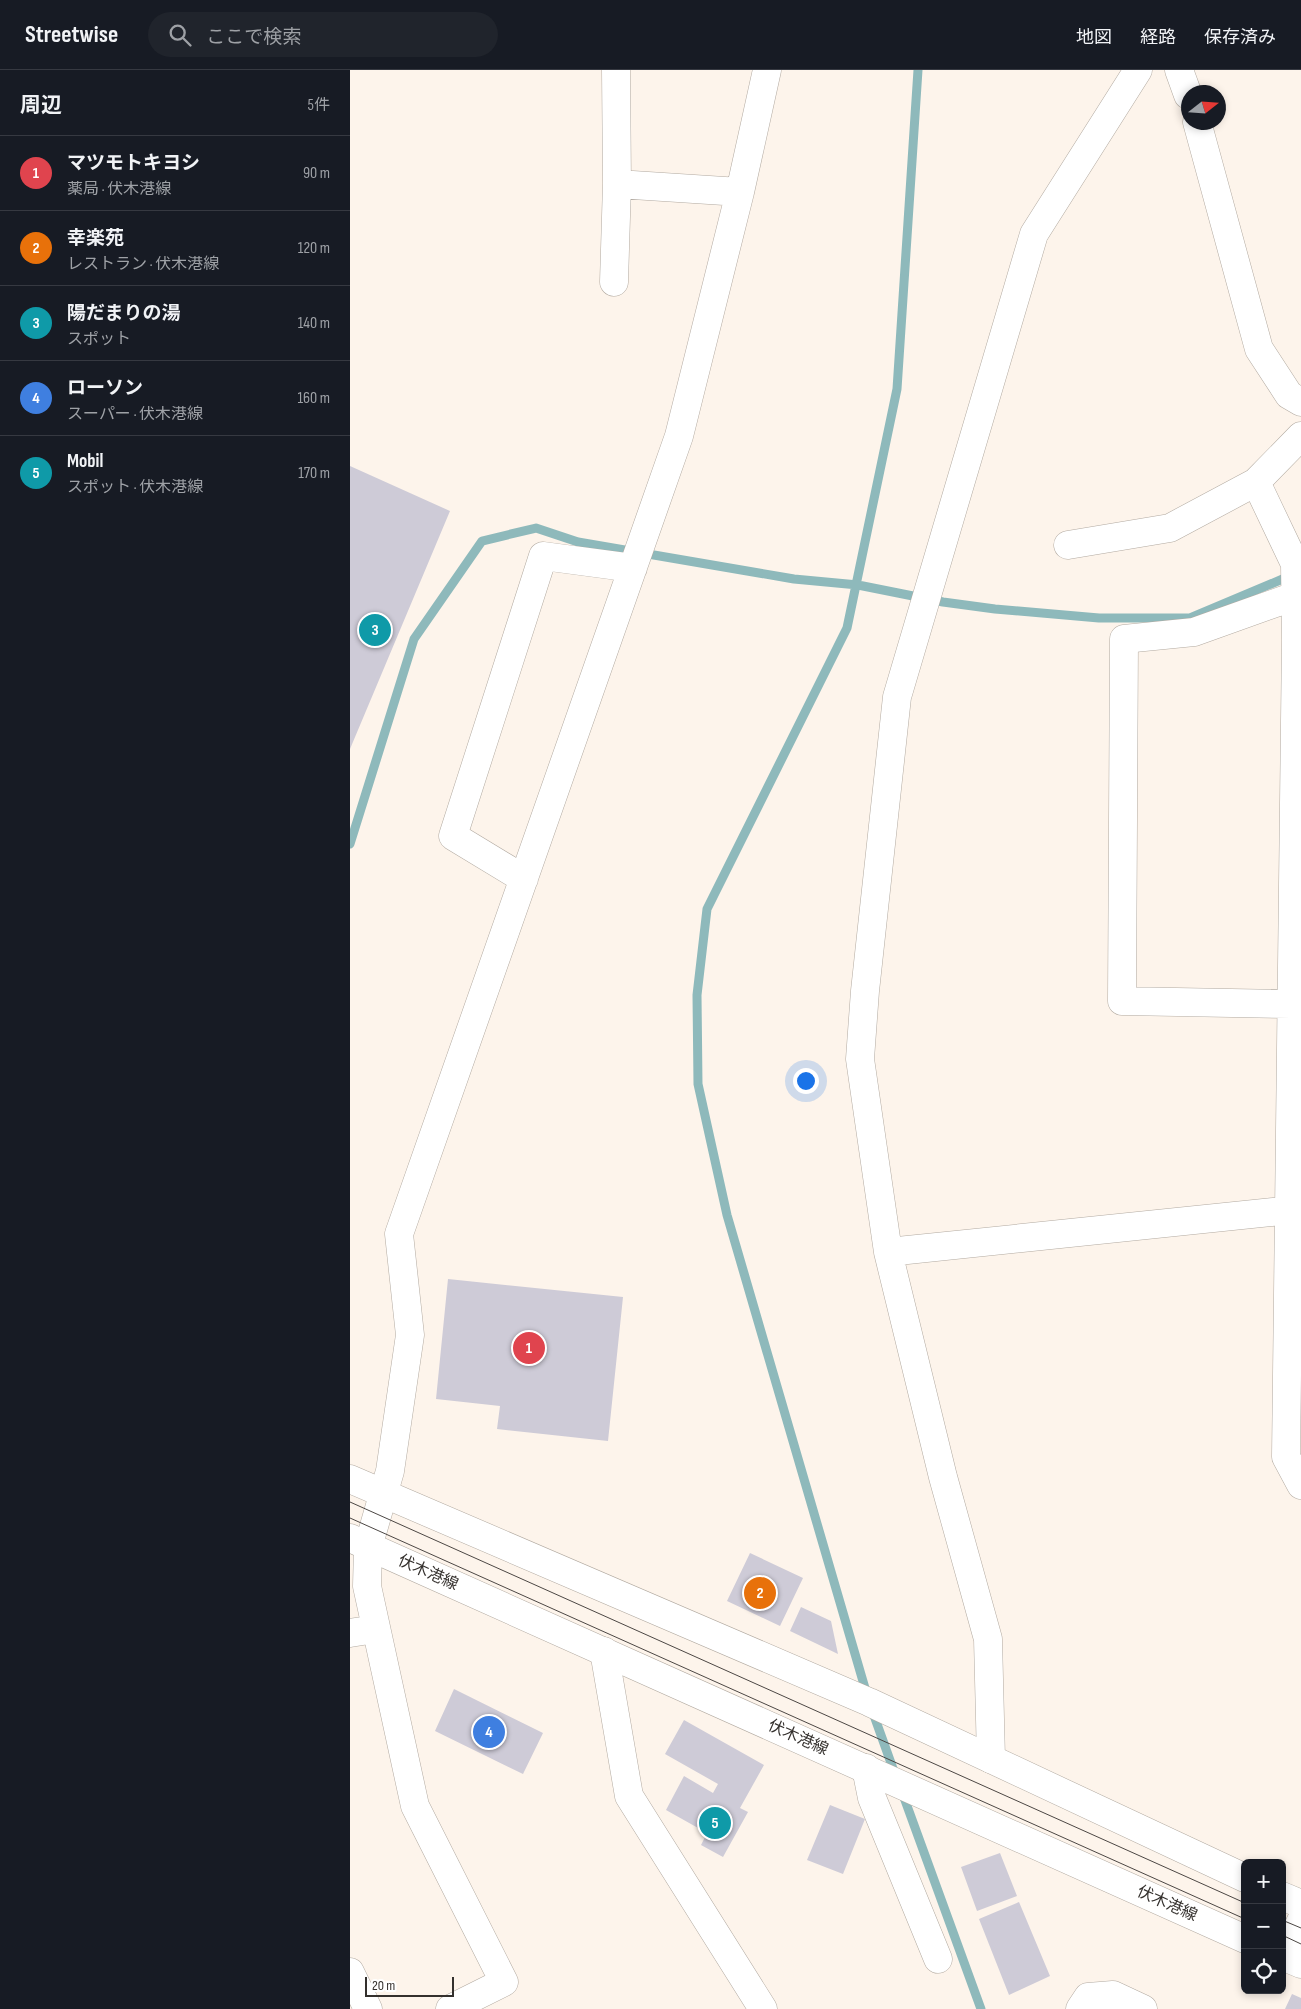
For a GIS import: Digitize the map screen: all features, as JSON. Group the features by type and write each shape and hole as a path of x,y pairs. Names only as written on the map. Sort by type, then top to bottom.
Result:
{"street":[{"path":"614,282 617,184 616,70"},
{"path":"450,2009 504,1982 415,1806 363,1631 367,1586 359,1542 382,1494 390,1471 410,1335 399,1234 679,436 740,192 767,70"},
{"path":"991,1759 988,1639 943,1477 888,1252 860,1059 865,991 897,696 1034,234 1138,70"},
{"path":"1179,70 1184,85"},
{"path":"1199,130 1259,349 1289,395 1301,402"},
{"path":"617,184 740,192"},
{"path":"1068,545 1170,528 1256,482 1301,436"},
{"path":"1256,482 1295,564 1295,596 1299,640 1291,1004 1295,1209 1286,1457 1301,1485"},
{"path":"524,880 453,836 543,556 633,568"},
{"path":"1291,1004 1122,1001 1124,639 1194,632 1295,596"},
{"path":"888,1252 1295,1209"},
{"path":"350,1479 869,1702 1241,1876"},
{"name":"伏木港線","path":"359,1542 1241,1937"},
{"path":"604,1651 629,1796 763,2009"},
{"path":"866,1768 872,1798 938,1959"},
{"path":"1286,1898 1301,1904"},
{"path":"1289,1959 1301,1921"},
{"path":"350,1972 368,2009"},
{"path":"1080,2009 1088,1997 1112,1995 1143,2009"}],"building":[{"path":"350,466 450,511 350,749"},
{"path":"448,1279 623,1297 608,1441 497,1429 500,1406 436,1399"},
{"path":"750,1553 803,1578 780,1626 727,1601"},
{"path":"801,1607 831,1621 838,1654 790,1631"},
{"path":"454,1689 543,1733 523,1774 435,1731"},
{"path":"684,1720 764,1765 740,1808 748,1812 723,1857 701,1845 707,1833 666,1810 684,1776 713,1793 718,1784 665,1754"},
{"path":"830,1805 865,1819 843,1874 807,1860"},
{"path":"1000,1853 1017,1896 977,1911 961,1867"},
{"path":"1019,1902 1050,1976 1009,1995 979,1919"},
{"path":"1292,1994 1301,1998 1301,2009 1285,2009"}],"waterway":[{"path":"867,1695 727,1215 698,1084 697,995 707,909 847,628 897,389 918,70"},
{"path":"350,844 414,639 482,541 536,528 578,542 794,579 858,585 943,602 995,609 1099,618 1190,618 1292,575"},
{"path":"872,1710 896,1777"},
{"path":"902,1792 981,2009"}],"tram line":[{"path":"350,1502 1241,1901"},
{"path":"350,1518 1241,1917"},
{"path":"1286,1922 1301,1928"},
{"path":"1286,1937 1301,1944"}],"place":[{"name":"陽だまりの湯","path":"375,630"},
{"name":"マツモトキヨシ","path":"529,1348"},
{"name":"幸楽苑","path":"760,1593"},
{"name":"ローソン","path":"489,1732"},
{"name":"Mobil","path":"715,1823"}]}
